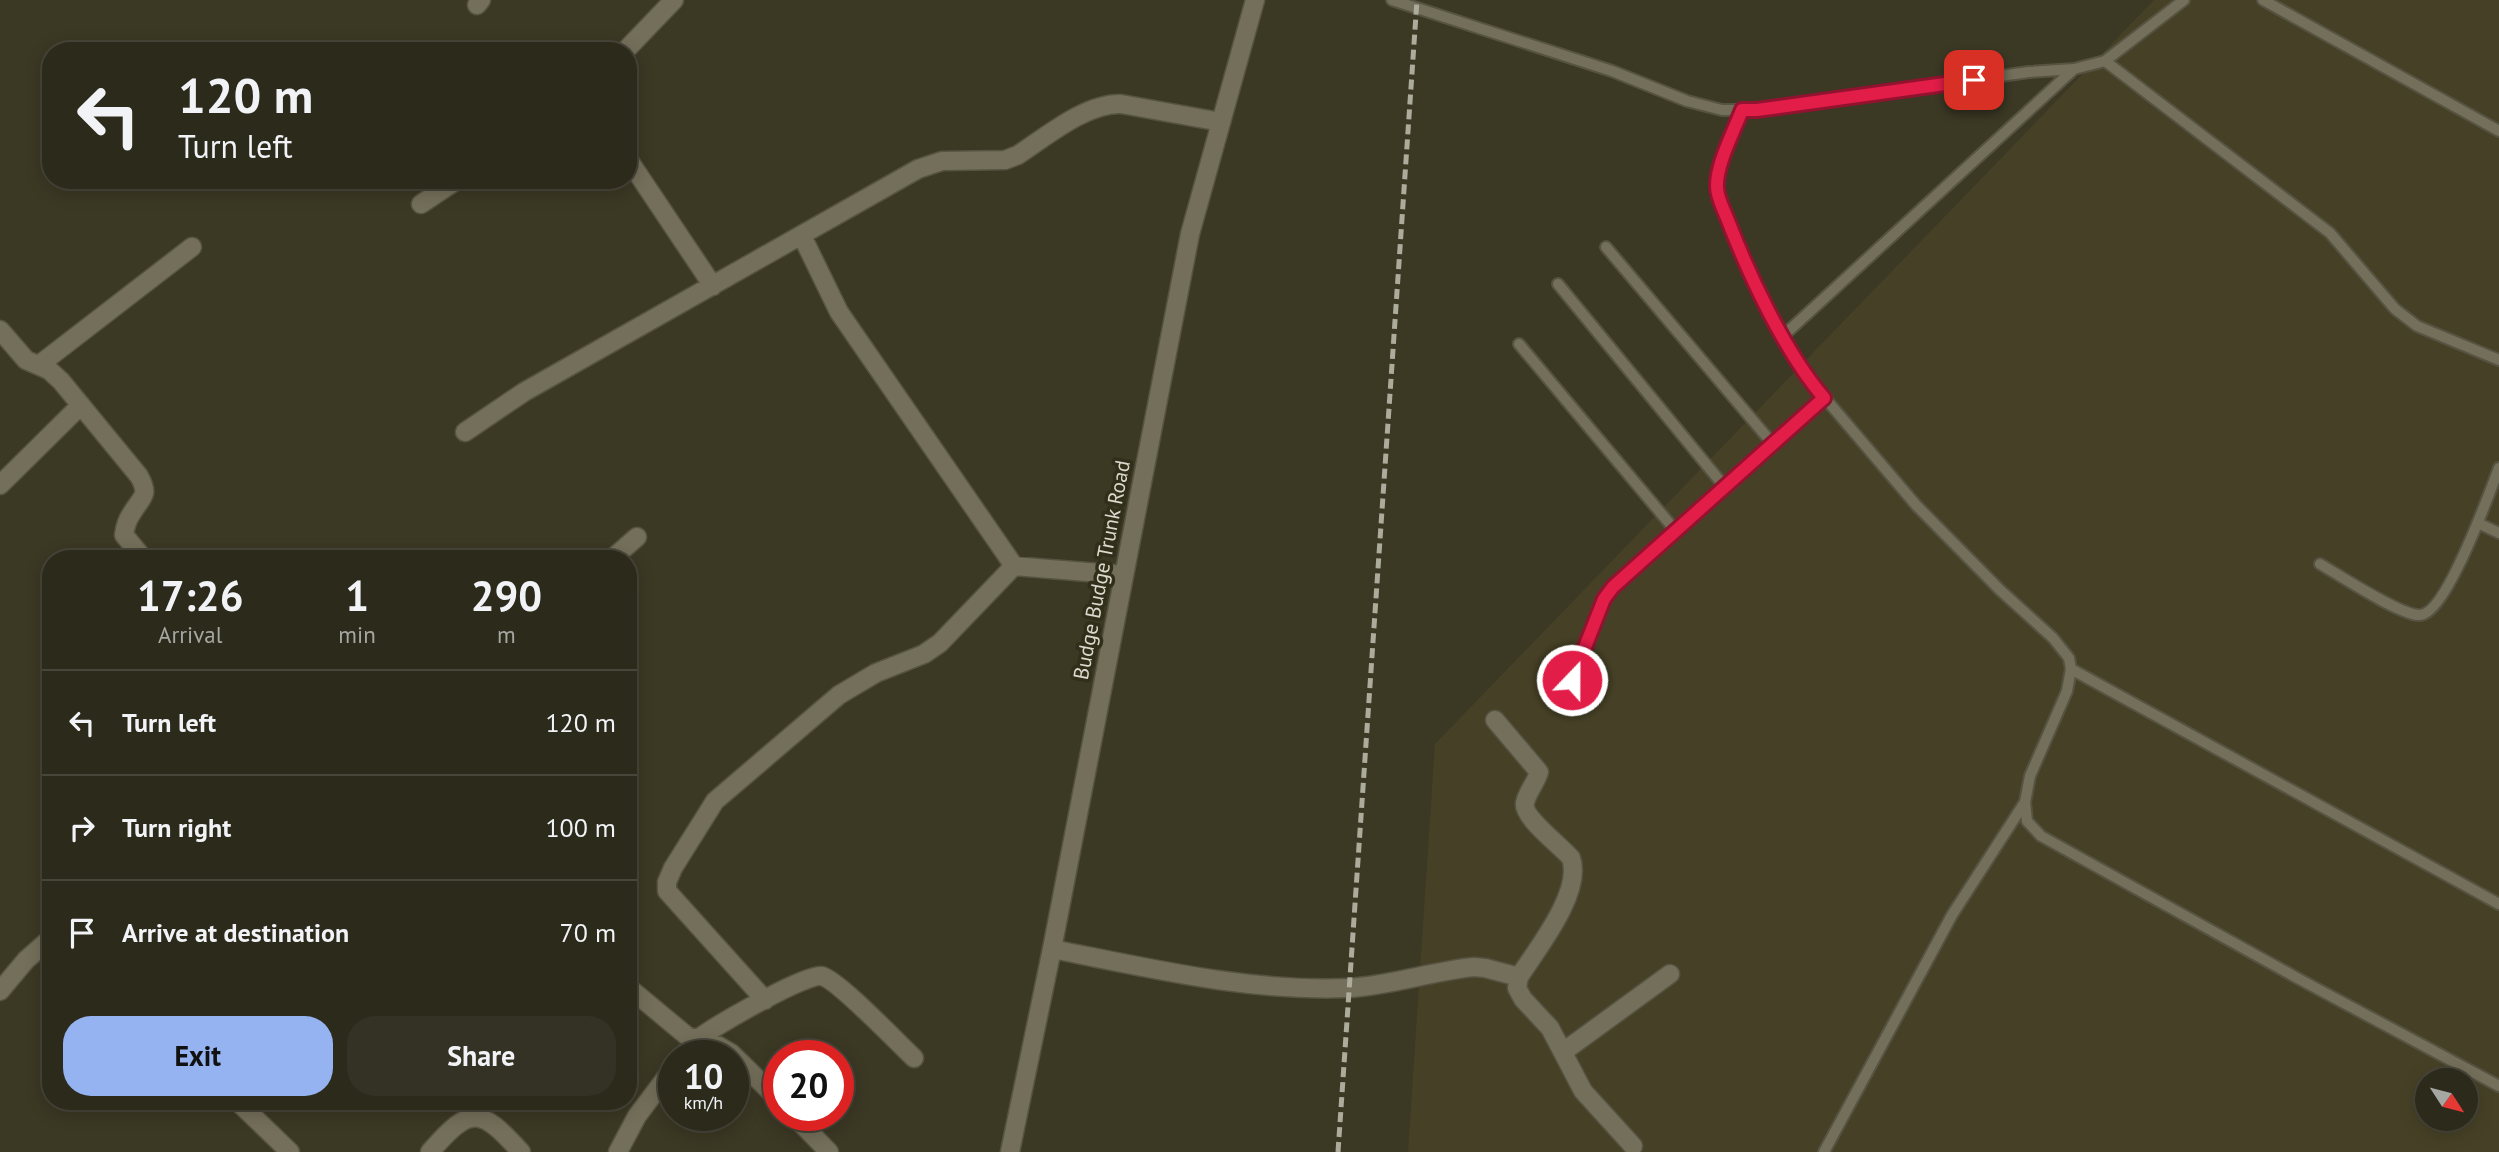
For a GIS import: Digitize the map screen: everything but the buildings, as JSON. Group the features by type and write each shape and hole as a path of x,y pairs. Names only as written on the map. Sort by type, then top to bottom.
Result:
{"street":[{"path":"634,42 674,0"},
{"name":"Budge Budge Trunk Road","path":"1010,1152 1052,949 1189,234 1255,0"},
{"path":"465,432 524,392 918,169 942,161 1005,160 1018,155 1087,111 1107,104 1121,104 1221,122"},
{"path":"637,172 713,286"},
{"path":"421,204 444,189"},
{"path":"802,236 839,312 1014,566"},
{"path":"39,365 192,247"},
{"path":"0,330 26,360 39,365 61,381 144,486 144,496 131,514 124,535 136,550"},
{"path":"0,485 80,405"},
{"path":"622,550 637,537"},
{"path":"1014,566 1124,575"},
{"path":"765,1000 667,891 667,882 673,868 715,801 748,771 839,695 876,673 924,654 940,643 1014,566"},
{"path":"1495,720 1539,772 1525,801 1525,808 1530,817 1572,858 1575,874 1565,904 1519,977 1517,988 1523,999 1550,1028 1583,1091 1633,1146"},
{"path":"0,991 26,960 42,946"},
{"path":"1052,949 1205,978 1307,987 1350,988 1474,967 1519,977"},
{"path":"1563,1052 1670,974"},
{"path":"697,1039 809,976 818,975 827,978 914,1058"},
{"path":"637,995 677,1029 732,1053 763,1084"},
{"path":"618,1152 637,1116 658,1088"},
{"path":"246,1110 290,1152"},
{"path":"430,1152 454,1127 466,1118 477,1116 488,1119 521,1152"},
{"path":"809,1131 829,1152"}],"lane":[{"path":"1392,0 1612,71 1687,101 1722,110 1757,110 2029,72 2074,69 2105,61 2184,0"},
{"path":"2263,0 2499,131"},
{"path":"2105,61 2330,233 2395,309 2417,326 2499,360"},
{"path":"1783,336 2074,69"},
{"path":"1742,110 1721,165 1717,187 1739,250 1807,377 1916,505 2000,590 2053,638 2069,658 2071,669 2067,691 2030,776 2025,802 2027,821 2041,836 2276,967 2499,1086"},
{"path":"1606,247 1772,443"},
{"path":"1558,284 1724,486"},
{"path":"1519,344 1675,530"},
{"path":"1572,680 1604,599 1625,575 1824,398"},
{"path":"2320,564 2397,608 2418,615 2429,613 2441,600 2478,523 2499,468"},
{"path":"2478,523 2499,533"},
{"path":"2071,669 2499,904"},
{"path":"1824,1152 1952,915 2025,802"}],"shaded area":[{"path":"2154,0 2499,0 2499,1152 1408,1152 1435,744"}],"railway":[{"path":"1338,1152 1417,0"}],"route":[{"path":"1572,680 1604,599 1613,587 1824,398 1791,352 1739,250 1719,198 1717,187 1721,165 1742,110 1974,80"}]}
